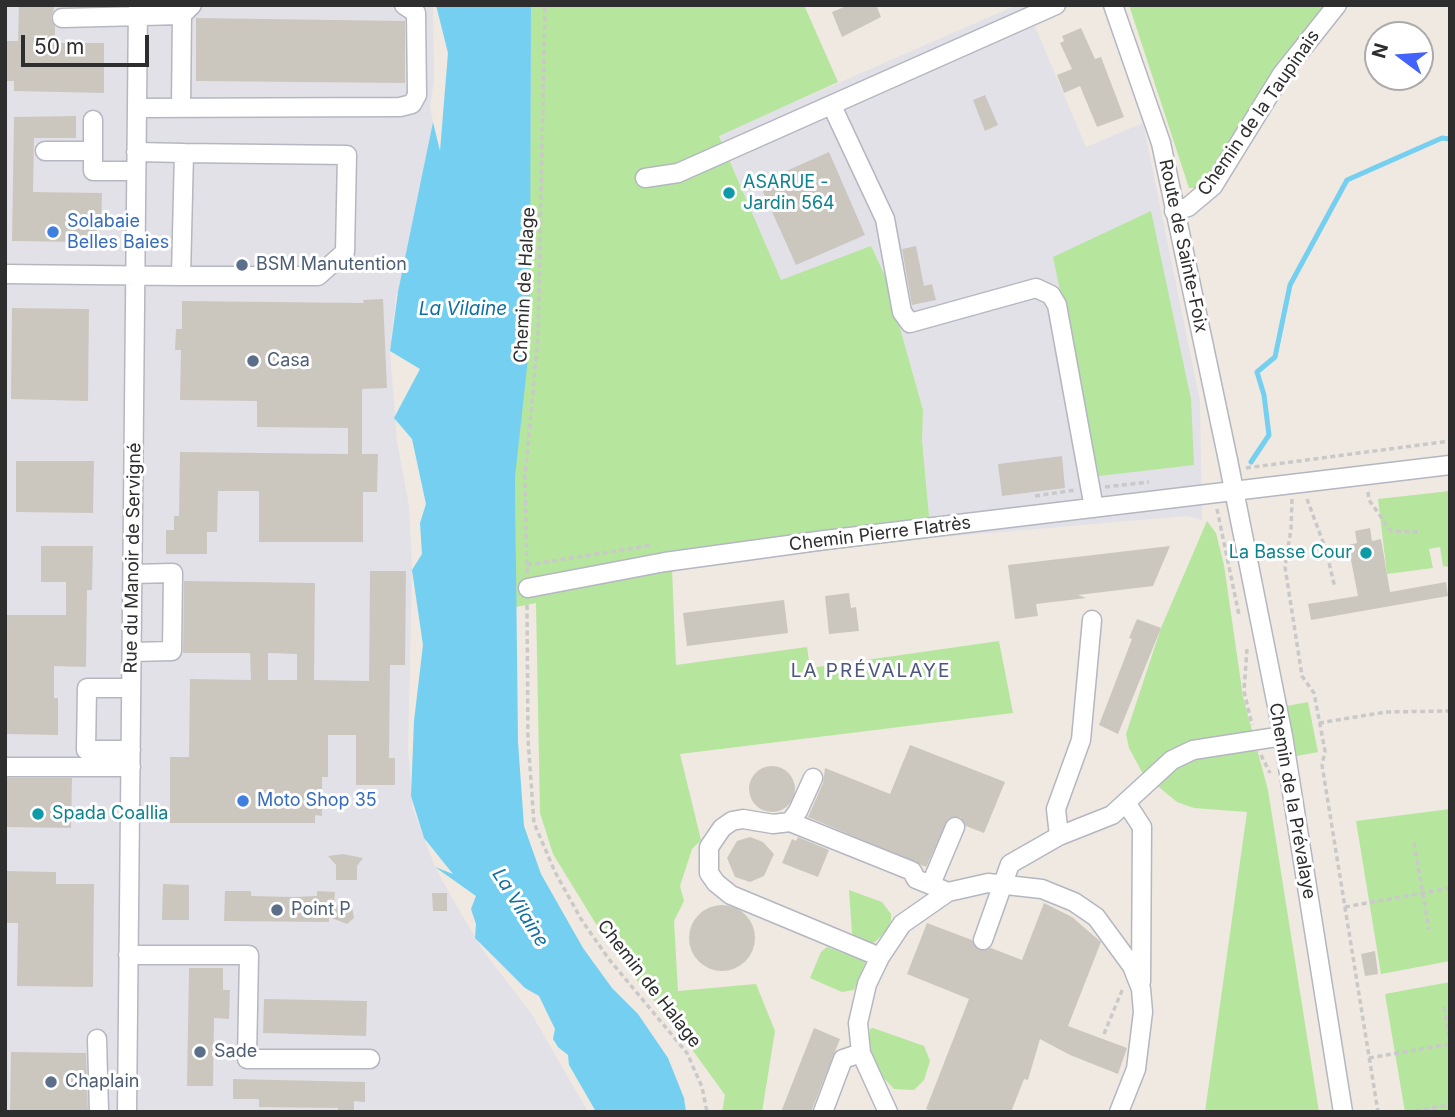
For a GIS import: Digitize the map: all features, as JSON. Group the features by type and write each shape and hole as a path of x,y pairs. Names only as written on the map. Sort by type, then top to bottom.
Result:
{"street":[{"path":"137,108 400,107 412,104 416,95 416,13 404,5"},
{"path":"645,178 678,173 1056,5"},
{"name":"Route de Sainte-Foix","path":"1113,5 1161,143 1234,491"},
{"name":"Chemin de la Taupinais","path":"1174,211 1188,207 1213,186 1282,74 1337,5"},
{"path":"62,18 138,11 187,10 181,107"},
{"name":"Rue du Manoir de Servigné","path":"127,1112 138,11"},
{"path":"832,106 885,219 902,312 910,323 1036,288 1051,295 1057,305 1094,508"},
{"path":"93,120 93,172 136,171"},
{"path":"45,151 93,151"},
{"path":"5,274 318,276 345,252 347,155 136,152"},
{"path":"180,276 184,153"},
{"name":"Chemin Pierre Flatrès","path":"528,588 665,562 825,540 1214,493 1295,491 1366,476 1450,465"},
{"name":"Chemin de la Prévalaye","path":"1234,491 1283,736 1343,1112"},
{"path":"131,652 172,651 173,573 133,573"},
{"path":"1059,836 1056,809 1081,740 1092,620"},
{"path":"131,688 87,688 86,750 131,758"},
{"path":"983,940 1010,864 1059,836 1112,815 1172,760 1193,750 1283,736"},
{"path":"5,767 131,758"},
{"path":"790,821 798,811 813,778"},
{"path":"1119,1112 1136,1069 1143,1012 1142,827 1127,804"},
{"path":"880,957 731,895 716,883 707,859 714,836 732,821 743,819 773,824 790,821 912,871 916,879 948,892"},
{"path":"931,884 955,827"},
{"path":"888,1112 861,1053 858,1023 867,984 880,957 902,924 948,892 988,883 1003,884 1042,888 1074,902 1096,917 1126,956 1141,989"},
{"path":"128,955 249,955 247,1059 370,1059"},
{"path":"97,1039 99,1112"},
{"path":"823,1112 843,1059 861,1053"}],"path":[{"name":"Chemin de Halage","path":"527,565 525,477 538,338 545,5"},
{"path":"1230,469 1450,441"},
{"path":"1366,476 1370,500 1391,531 1422,532"},
{"path":"1295,491 1312,507 1335,588"},
{"path":"1295,491 1292,530 1285,567 1302,676 1314,693 1325,751 1322,765 1378,1112"},
{"path":"1214,493 1241,623"},
{"name":"Chemin de Halage","path":"528,588 528,739 534,823 555,872 581,919 608,958 687,1053 702,1087 707,1112"},
{"path":"1244,636 1248,663 1244,691 1255,740 1271,774"},
{"path":"1320,723 1386,712 1450,712"},
{"path":"1414,843 1429,929"},
{"path":"1345,907 1450,888"},
{"path":"1369,1058 1450,1044 1444,1007"},
{"path":"1407,1112 1450,1105"}],"shaded area":[{"path":"5,5 433,5 434,81 430,106 433,122 408,275 396,295 390,351 397,441 409,506 412,570 408,750 413,809 435,867 455,903 484,952 531,1013 588,1112 5,1112"},
{"path":"1017,5 1026,5 1086,147 1143,123 1200,401 1202,520 1187,516 931,538 922,440 923,410 886,278 871,247 781,281 719,135"}],"green space":[{"path":"531,5 804,5 838,82 719,136 781,280 871,246 886,278 923,410 922,440 931,538 672,569 676,665 807,647 810,668 999,641 1013,713 680,754 701,840 692,849 680,886 684,901 674,921 678,991 756,984 775,1031 762,1112 722,1112 725,1095 675,1026 612,950 553,854 540,813 536,603 516,607 515,477 530,215"},
{"path":"1129,5 1328,5 1272,78 1199,188 1189,188"},
{"path":"1151,211 1191,399 1194,465 1099,476 1053,257"},
{"name":"La Basse Cour","path":"1450,491 1450,567 1443,566 1440,547 1429,549 1433,568 1387,574 1378,499"},
{"path":"1207,521 1216,533 1224,565 1243,697 1268,790 1319,1112 1205,1112 1247,812 1194,808 1177,802 1143,774 1129,748 1126,734 1161,628"},
{"path":"1308,702 1318,752 1297,756 1287,706"},
{"path":"1450,809 1450,961 1381,974 1356,821"},
{"path":"849,890 882,902 891,914 886,931 875,942 869,944 855,938 852,933"},
{"path":"827,947 866,961 854,990 842,992 810,978 821,952"},
{"path":"1450,982 1450,1112 1405,1112 1385,994"},
{"path":"870,1029 924,1046 930,1061 924,1080 914,1090 894,1089 877,1071 869,1045"}],"water":[{"name":"La Vilaine","path":"436,5 531,5 530,340 515,477 518,742 524,826 541,874 583,948 612,988 638,1014 668,1058 684,1098 686,1112 595,1110 569,1065 568,1055 553,1039 555,1029 539,996 525,988 475,938 476,924 471,909 476,896 435,867 453,874 424,838 411,796 414,721 423,645 412,570 422,554 420,523 426,504 412,439 394,418 420,369 390,351 398,292 433,122 440,151 448,53"}],"building":[{"path":"19,5 55,5 51,18 55,26 55,43 104,43 104,93 14,91 14,81 5,81 5,41 18,41"},
{"path":"849,5 876,5 881,17 842,37 832,12"},
{"path":"196,18 405,21 405,83 196,81"},
{"path":"1081,28 1095,59 1101,57 1124,117 1097,127 1080,86 1064,93 1057,75 1072,69 1060,43 1064,41 1062,36"},
{"path":"985,95 998,125 985,131 973,100"},
{"path":"76,116 76,138 34,138 33,192 102,193 101,227 93,237 81,242 12,241 14,117"},
{"path":"829,152 865,235 796,265 759,183"},
{"path":"916,246 924,286 932,284 936,300 912,305 902,249"},
{"path":"383,299 387,388 362,389 362,454 378,454 377,492 363,492 363,542 259,542 259,491 218,491 217,532 207,532 207,554 166,554 166,530 174,530 174,516 179,516 180,452 348,454 348,428 257,427 257,401 180,400 181,350 175,350 176,329 182,329 182,301 364,303 363,300"},
{"path":"12,308 89,309 88,401 11,399"},
{"path":"1062,456 1065,488 1002,496 998,464"},
{"path":"16,461 94,461 93,513 16,512"},
{"path":"1370,528 1372,541 1381,539 1390,592 1446,582 1448,596 1311,620 1308,604 1358,596 1348,545 1357,543 1355,531"},
{"path":"41,546 93,546 92,590 87,590 86,667 54,666 54,698 58,698 58,735 5,734 5,615 66,615 66,582 41,582"},
{"path":"1170,546 1153,586 1078,595 1086,598 1036,604 1038,616 1015,619 1008,565"},
{"path":"370,571 406,571 405,665 390,665 389,758 395,758 395,785 356,785 356,735 328,735 328,777 322,777 322,816 315,815 315,823 170,823 170,757 189,757 190,679 251,680 250,653 183,653 184,581 315,583 314,680 369,681","holes":["268,653 297,654 297,680 268,680"]},
{"path":"849,593 851,608 856,607 859,631 829,634 825,596"},
{"path":"784,600 788,633 687,646 683,613"},
{"path":"1137,619 1161,628 1118,734 1099,725"},
{"path":"910,745 1005,782 984,833 966,826 960,817 949,818 926,867 808,817 823,783 825,768 890,794"},
{"path":"772,766 788,773 795,789 788,805 772,812 756,805 749,789 756,773"},
{"name":"Spada Coallia","path":"6,778 72,778 71,828 5,827"},
{"path":"750,837 763,842 774,854 764,876 750,882 735,877 727,858 737,841"},
{"path":"798,837 829,850 818,877 782,863 792,839 796,841"},
{"path":"343,854 363,858 357,866 357,880 336,880 336,865 328,856"},
{"path":"5,871 56,872 56,884 94,884 93,987 17,986 18,923 5,923"},
{"path":"163,884 189,885 189,920 162,920"},
{"name":"Point P","path":"225,891 251,891 251,896 294,897 317,896 317,891 335,892 334,904 352,907 354,918 347,924 329,917 329,922 224,921"},
{"path":"432,893 447,893 447,911 433,911"},
{"path":"1044,903 1072,917 1101,942 1068,1026 1127,1048 1118,1074 1070,1055 1040,1039 1028,1080 1024,1079 1011,1112 935,1112 926,1109 969,999 907,974 927,923 972,940 979,950 991,948 1022,960"},
{"path":"715,905 729,905 741,910 750,919 755,938 753,951 746,962 729,971 715,971 703,966 694,957 689,945 689,931 694,919 703,910"},
{"path":"1375,951 1378,974 1365,976 1361,954"},
{"name":"Sade","path":"189,968 223,968 223,990 230,990 229,1019 214,1018 213,1086 187,1086"},
{"path":"264,999 367,1001 366,1036 263,1033"},
{"path":"814,1028 840,1039 811,1112 781,1112"},
{"name":"Chaplain","path":"11,1052 86,1053 88,1112 10,1112"},
{"path":"233,1079 365,1082 365,1102 354,1101 354,1112 338,1112 338,1108 259,1107 259,1099 233,1099"}],"waterway":[{"path":"1251,462 1269,435 1264,395 1257,372 1275,357 1290,285 1347,180 1442,138 1450,139"}],"place":[{"name":"ASARUE - Jardin 564","path":"729,193"},
{"name":"Solabaie Belles Baies","path":"53,232"},
{"name":"BSM Manutention","path":"242,265"},
{"name":"Casa","path":"253,361"},
{"name":"La Basse Cour","path":"1366,553"},
{"name":"Moto Shop 35","path":"243,801"},
{"name":"Spada Coallia","path":"38,814"},
{"name":"Point P","path":"277,910"},
{"name":"Sade","path":"200,1052"},
{"name":"Chaplain","path":"51,1082"}],"district":[{"name":"LA PRÉVALAYE","path":"871,671"}]}
